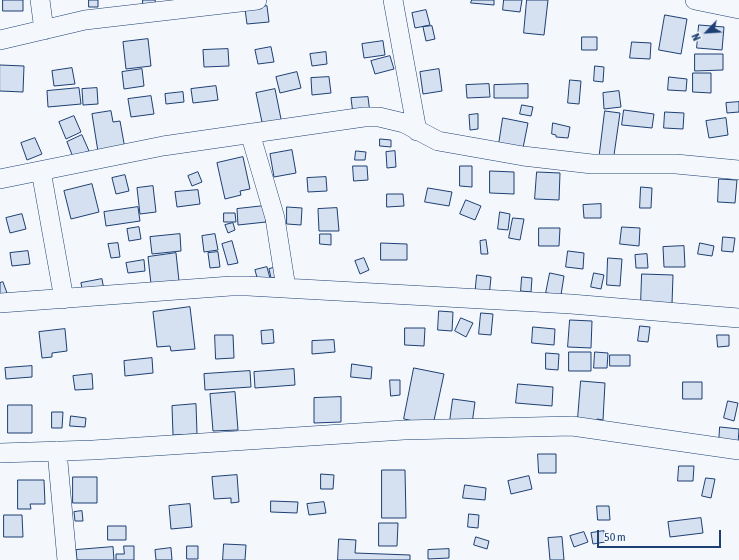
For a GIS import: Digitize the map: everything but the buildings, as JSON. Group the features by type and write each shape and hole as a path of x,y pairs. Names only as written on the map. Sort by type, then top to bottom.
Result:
{"street":[{"path":"40,0 44,30"},
{"path":"0,40 85,20 257,0"},
{"path":"393,0 417,131"},
{"path":"695,0 739,9"},
{"path":"732,0 739,9"},
{"path":"0,179 163,146 364,117 379,117 404,123 438,142 523,156 592,164 676,164 739,170"},
{"path":"250,133 275,218 286,288"},
{"path":"40,171 64,299"},
{"path":"0,303 231,286 571,304 739,318"},
{"path":"0,453 57,451 404,430 572,426 739,450"},
{"path":"57,451 67,560"}]}
